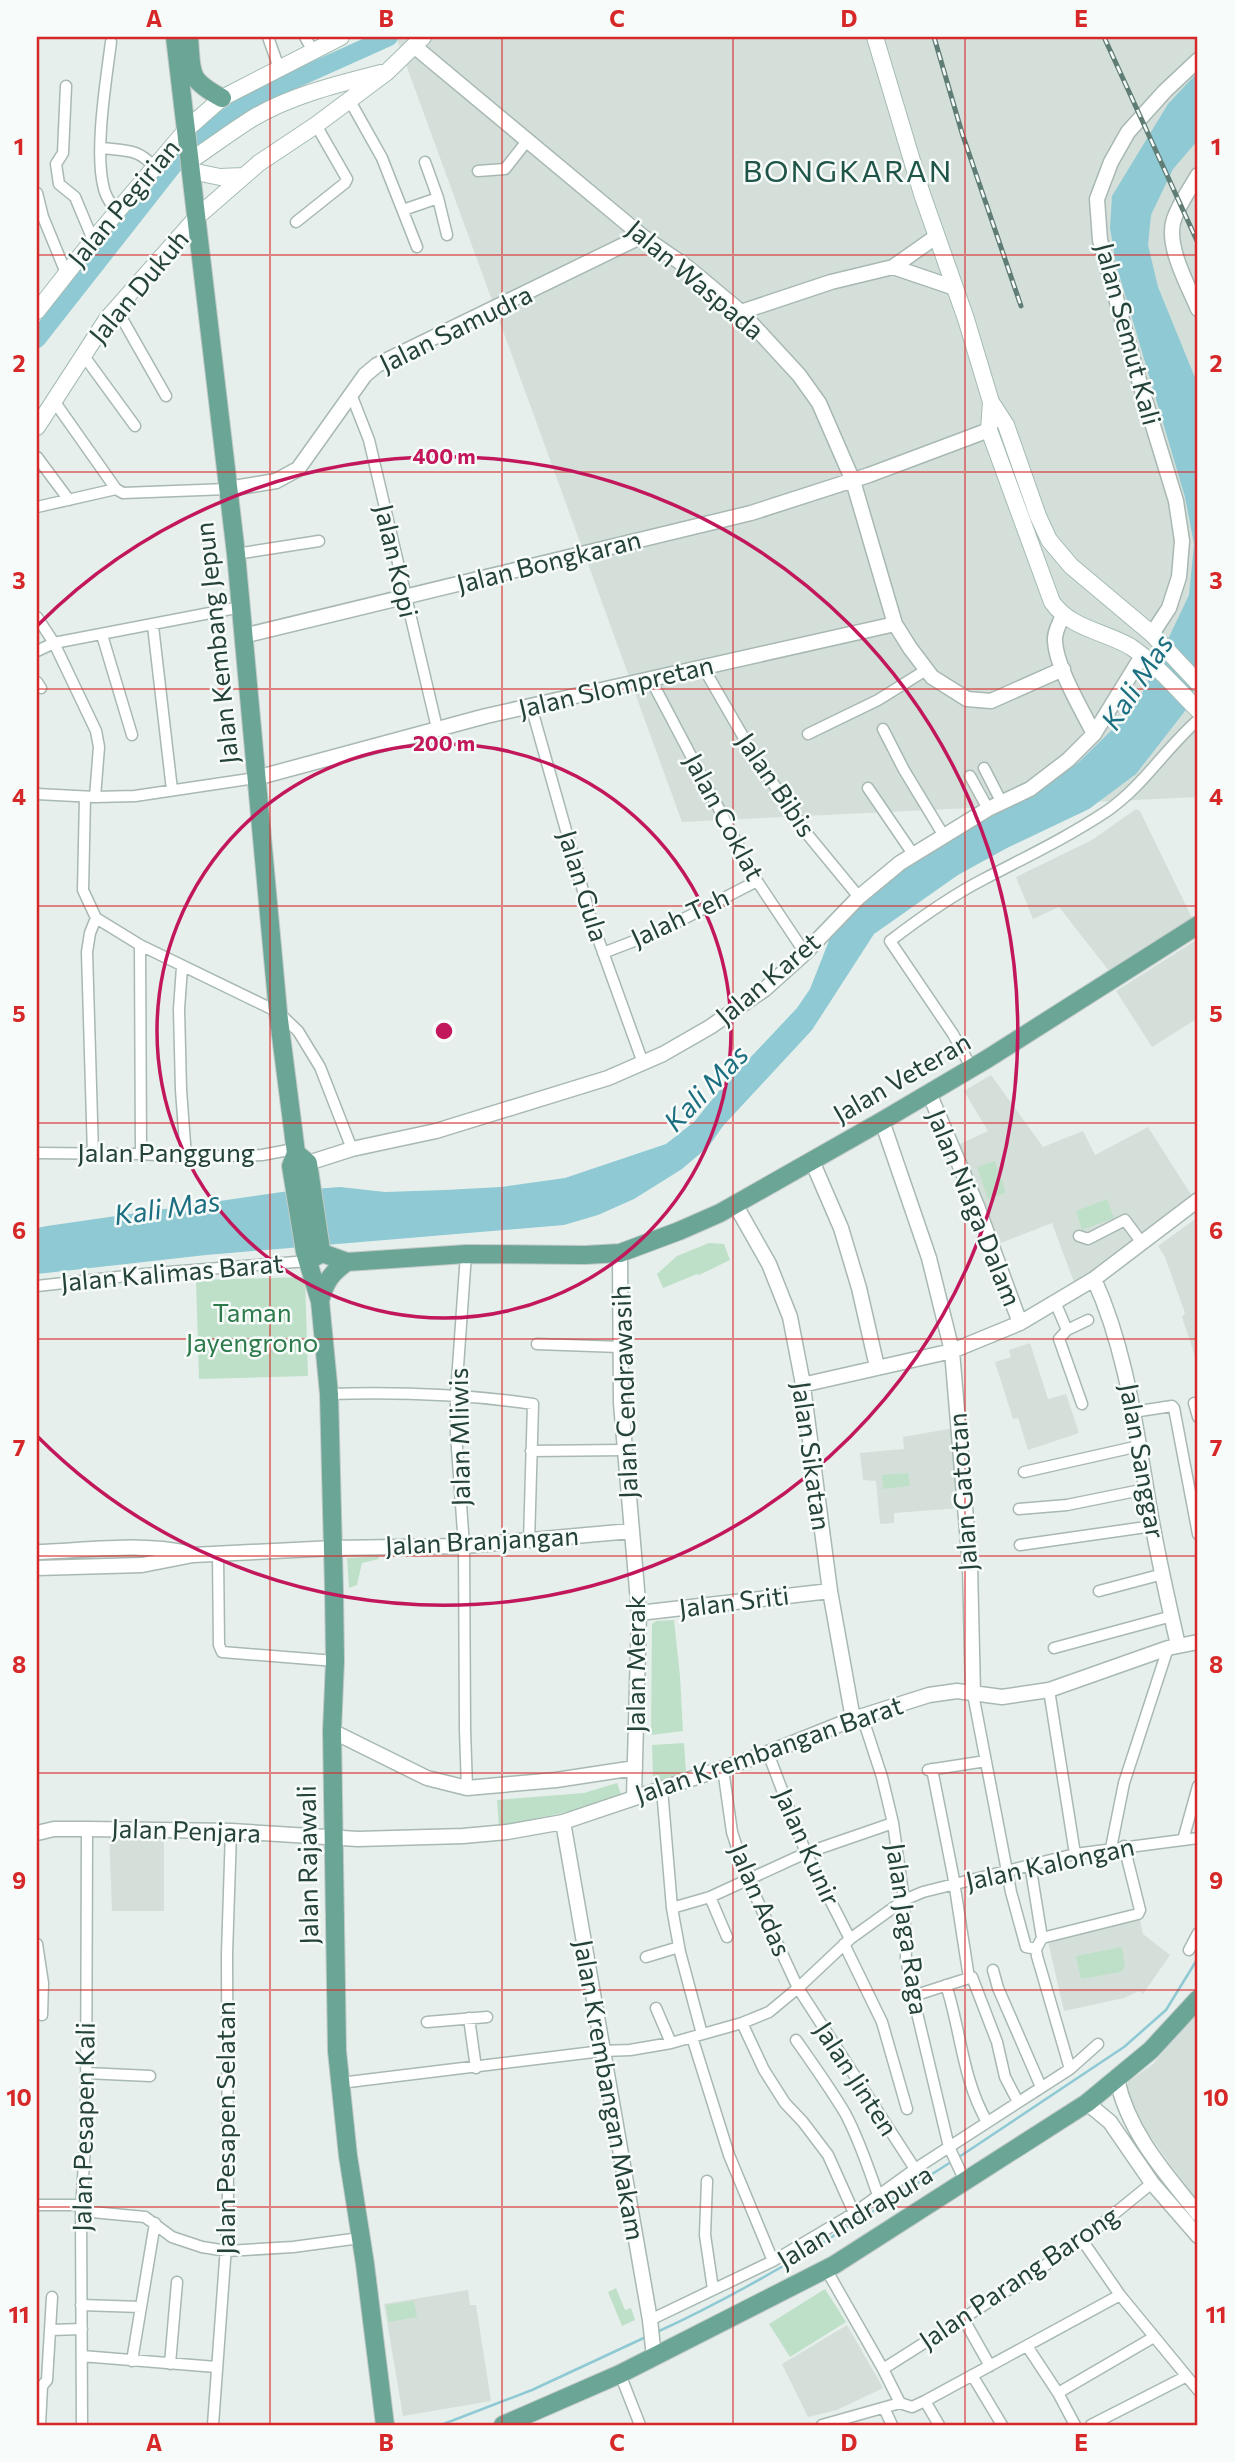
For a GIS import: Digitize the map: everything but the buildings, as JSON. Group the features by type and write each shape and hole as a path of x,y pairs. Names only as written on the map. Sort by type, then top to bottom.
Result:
{"main road":[{"name":"Jalan Kembang Jepun","path":"175,37 236,554 278,1013 299,1155 291,1166 303,1189 314,1254"},
{"path":"190,37 195,80 203,88 222,98"},
{"path":"189,151 222,98 279,68 309,44 341,37"},
{"path":"876,37 936,236 991,402 1006,425 1049,540 1071,566 1157,639 1198,683"},
{"name":"Jalan Dukuh","path":"37,427 93,338 116,308 197,217 243,176 387,72 411,39"},
{"path":"189,151 277,106 347,82 387,72"},
{"path":"189,151 220,177 243,176"},
{"name":"Jalan Pegirian","path":"37,311 155,167 189,151"},
{"path":"991,402 989,430 1052,602 1063,615 1118,641 1146,659 1198,710"},
{"name":"Jalan Veteran","path":"347,1262 466,1254 620,1253 701,1223 929,1093 1198,925"},
{"path":"314,1254 347,1262"},
{"name":"Jalan Rajawali","path":"314,1254 329,1394 334,1548 335,1661 332,1731 337,2038 340,2083 385,2425"},
{"path":"320,1301 329,1276 347,1262"},
{"name":"Jalan Indrapura","path":"503,2425 620,2374 652,2336 826,2269 962,2175 1087,2103 1151,2050 1198,1999"}],"street":[{"path":"268,37 279,68"},
{"name":"Jalan Waspada","path":"411,39 527,141 642,236 687,267 741,312 789,363 814,395 853,481 895,624 932,677 967,699 991,701 1063,669"},
{"path":"111,42 102,122 102,148 104,191 117,213"},
{"name":"Jalan Semut Kali","path":"1157,639 1176,588 1182,541 1176,501 1100,240 1097,199 1111,162 1128,132 1165,90 1198,60"},
{"path":"66,86 64,153 56,164 59,184 75,197 93,240"},
{"path":"349,100 382,158 417,247"},
{"path":"296,222 347,179 316,125"},
{"path":"478,171 505,169 527,141"},
{"path":"102,148 136,152 155,167"},
{"path":"425,162 447,235"},
{"path":"1198,175 1174,217 1172,226 1177,260 1198,309"},
{"path":"37,193 43,217 66,273"},
{"path":"403,210 438,198"},
{"name":"Jalan Samudra","path":"227,489 276,481 298,469 366,375 389,357 555,280 642,236"},
{"path":"741,312 831,282 893,267 936,236"},
{"path":"893,267 955,288"},
{"path":"116,308 166,396"},
{"path":"84,356 135,426"},
{"name":"Jalan Kopi","path":"351,394 369,440 437,728"},
{"path":"54,401 119,491"},
{"path":"989,430 1006,425"},
{"name":"Jalan Bongkaran","path":"243,636 731,518 853,481 989,430"},
{"path":"37,457 69,500"},
{"path":"37,507 119,491 227,489"},
{"path":"236,554 319,541"},
{"path":"37,651 54,643 241,607"},
{"path":"1063,615 1055,632 1055,641 1063,669 1094,734"},
{"path":"37,617 54,643 98,740 98,764 90,797 83,890 96,918 182,967 278,1013 298,1031 320,1066 352,1149"},
{"name":"Jalan Slompretan","path":"256,778 437,728 895,624"},
{"path":"153,626 172,790"},
{"path":"102,635 132,735"},
{"name":"Jalan Karet","path":"299,1155 401,1140 515,1108 607,1078 643,1063 710,1027 765,989 805,953 859,897 913,854 995,806 1030,789 1082,749 1146,659"},
{"name":"Jalan Bibis","path":"703,667 752,752 808,835 859,897"},
{"path":"808,734 878,700 926,670"},
{"name":"Jalan Coklat","path":"650,678 757,881 805,953"},
{"name":"Jalan Gula","path":"531,706 591,919 643,1063"},
{"path":"971,1067 953,1034 890,941 943,902 1029,857 1107,811 1136,788 1198,720"},
{"path":"883,729 944,836"},
{"path":"984,768 995,806"},
{"path":"970,776 995,806"},
{"path":"37,794 135,796 256,778"},
{"path":"868,788 913,854"},
{"name":"Jalah Teh","path":"603,953 660,931 757,881"},
{"path":"93,1154 87,963 90,933 96,918"},
{"path":"140,945 141,1154"},
{"path":"182,967 179,1009 186,1157"},
{"name":"Jalan Niaga Dalam","path":"929,1093 977,1206 1020,1323"},
{"name":"Jalan Gatotan","path":"882,1121 929,1258 952,1351 970,1566 973,1694 1007,1870 1026,1947 1038,1948"},
{"name":"Jalan Panggung","path":"37,1153 186,1157 299,1155"},
{"path":"812,1161 841,1228 859,1289 877,1367"},
{"path":"802,1385 952,1351 1020,1323 1094,1279 1198,1200"},
{"name":"Jalan Sikatan","path":"734,1204 769,1264 790,1317 830,1591 858,1717"},
{"path":"1079,1236 1088,1239 1125,1220 1142,1243"},
{"name":"Jalan Cendrawasih","path":"620,1253 624,1450 631,1531"},
{"name":"Jalan Kalimas Barat","path":"37,1286 314,1254"},
{"name":"Jalan Mliwis","path":"466,1254 456,1395 456,1434 464,1546 467,1788"},
{"name":"Jalan Sanggar","path":"1094,1279 1108,1310 1125,1367 1172,1616 1173,1647"},
{"path":"1055,1302 1067,1331"},
{"path":"1082,1404 1059,1339 1067,1331 1088,1320"},
{"path":"537,1344 620,1347"},
{"path":"329,1394 456,1395 533,1404 529,1542"},
{"path":"1194,1403 1198,1417"},
{"path":"1133,1412 1173,1406 1198,1534"},
{"path":"1024,1472 1139,1446"},
{"path":"531,1451 624,1450"},
{"path":"1019,1509 1067,1505 1146,1489"},
{"path":"1020,1545 1153,1526"},
{"name":"Jalan Branjangan","path":"193,1555 218,1556 334,1548 464,1546 631,1531"},
{"name":"Jalan Merak","path":"631,1531 639,1613 634,1797"},
{"path":"37,1552 157,1548 193,1555"},
{"path":"37,1568 142,1565 193,1555"},
{"path":"218,1556 219,1645 222,1652 335,1661"},
{"path":"1099,1591 1163,1574"},
{"name":"Jalan Sriti","path":"639,1613 830,1591"},
{"path":"1054,1648 1172,1616"},
{"name":"Jalan Krembangan Barat","path":"335,1838 463,1836 507,1832 563,1822 768,1753 858,1717 929,1695 957,1691 1002,1697 1049,1690 1173,1647 1198,1642"},
{"path":"1111,1848 1124,1783 1173,1647"},
{"path":"1049,1690 1075,1854"},
{"name":"Jalan Jaga Raga","path":"858,1717 882,1777 893,1823 904,1900 906,1958 913,1996 950,2150 962,2175"},
{"path":"332,1731 427,1778 467,1788 556,1780 635,1768"},
{"name":"Jalan Kunir","path":"768,1753 806,1853 882,2022 907,2109"},
{"path":"986,1761 929,1770 954,1884 970,1977 997,2042 1005,2077 1018,2102"},
{"name":"Jalan Adas","path":"723,1769 732,1832 748,1880 798,1988"},
{"path":"1183,1840 1198,1786"},
{"path":"662,1789 672,1909 697,2036 729,2155 773,2261"},
{"name":"Jalan Krembangan Makam","path":"563,1822 652,2336"},
{"path":"672,1909 710,1897 806,1853 893,1823"},
{"name":"Jalan Penjara","path":"37,1833 54,1829 231,1831 335,1838"},
{"name":"Jalan Pesapen Kali","path":"82,2425 87,1829"},
{"name":"Jalan Pesapen Selatan","path":"213,2425 227,2251 227,1954 231,1831"},
{"name":"Jalan Kalongan","path":"340,2083 631,2050 697,2036 769,2012 847,1942 904,1900 923,1892 1075,1854 1198,1838"},
{"path":"1038,1948 1138,1914 1140,1910 1124,1846"},
{"path":"1030,1864 1038,1948 1070,2069"},
{"path":"710,1897 727,1937"},
{"path":"1189,1950 1198,1933"},
{"path":"37,1944 43,1983 42,2015"},
{"path":"646,1957 679,1947"},
{"path":"993,1970 998,1988 1041,2087"},
{"path":"913,1996 970,1977"},
{"path":"946,1985 952,2002 958,2042 975,2101 988,2122"},
{"name":"Jalan Jinten","path":"798,1988 915,2169"},
{"path":"656,2008 671,2043"},
{"path":"428,2022 487,2017"},
{"path":"469,2018 476,2068"},
{"path":"742,2023 764,2070 785,2103 828,2155 854,2213"},
{"path":"796,2040 845,2114 863,2152 878,2195"},
{"path":"652,2336 713,2290 773,2261 854,2213 915,2169 950,2150 1070,2069 1098,2044"},
{"path":"86,2073 150,2076"},
{"path":"1117,2079 1126,2109 1160,2168 1198,2214"},
{"path":"1087,2103 1110,2122 1152,2183 1198,2236"},
{"path":"1110,2122 1126,2109"},
{"path":"707,2181 705,2235 713,2290"},
{"name":"Jalan Parang Barong","path":"883,2369 1082,2240 1152,2183"},
{"path":"37,2206 136,2215 155,2223 172,2237 227,2251 293,2247 360,2238"},
{"path":"132,2361 155,2223"},
{"path":"1082,2240 1120,2295 1198,2390"},
{"path":"826,2269 900,2403"},
{"path":"170,2364 177,2282"},
{"path":"822,2425 845,2423 900,2403 912,2407 1120,2295"},
{"path":"40,2425 39,2386 47,2380 52,2297"},
{"path":"81,2305 141,2307"},
{"path":"963,2318 990,2366"},
{"path":"51,2330 82,2329"},
{"path":"1058,2393 1153,2337"},
{"path":"1027,2346 1075,2425"},
{"path":"82,2356 216,2367"},
{"path":"620,2374 640,2425"},
{"path":"972,2375 1002,2425"},
{"path":"1092,2425 1185,2377"},
{"path":"925,2401 939,2425"},
{"path":"884,2408 892,2425"}],"shaded area":[{"path":"396,37 1198,37 1198,797 682,822"},
{"path":"1136,809 1140,811 1192,918 1113,976 1059,907 1033,919 1016,877 1092,840"},
{"path":"1198,939 1198,1018 1152,1047 1116,991"},
{"path":"991,1075 1043,1147 1083,1131 1095,1155 1148,1127 1192,1196 1075,1285 1052,1223 998,1244 956,1146 988,1131 964,1091"},
{"path":"1198,1217 1198,1365 1182,1317 1185,1313 1165,1257 1158,1246"},
{"path":"1030,1343 1048,1399 1066,1394 1079,1433 1028,1450 1018,1418 1013,1419 995,1362 1011,1357 1009,1350"},
{"path":"954,1428 960,1508 894,1513 894,1523 880,1524 876,1481 863,1480 860,1453 904,1449 903,1437"},
{"path":"164,1832 164,1911 112,1911 109,1833"},
{"path":"1139,1916 1143,1934 1170,1955 1143,1994 1139,1991 1124,1998 1064,2011 1047,1937"},
{"path":"1198,2008 1198,2203 1125,2098 1128,2082 1153,2064"},
{"path":"468,2290 470,2305 476,2305 491,2401 403,2416 384,2304"},
{"path":"847,2325 883,2388 837,2410 808,2417 782,2364"}],"green space":[{"path":"995,1161 1006,1193 988,1199 977,1167"},
{"path":"1107,1199 1114,1218 1082,1230 1076,1211"},
{"path":"709,1243 724,1244 730,1260 663,1288 657,1274 677,1256"},
{"name":"Taman Jayengrono","path":"305,1277 308,1376 199,1379 196,1280"},
{"path":"908,1473 910,1486 883,1489 882,1475"},
{"path":"378,1556 379,1559 362,1563 357,1585 349,1588 347,1558"},
{"path":"674,1620 683,1731 651,1735 652,1624 656,1621"},
{"path":"684,1743 686,1773 656,1786 653,1779 652,1745"},
{"path":"617,1783 621,1794 576,1810 499,1826 497,1800 584,1793"},
{"path":"1122,1947 1125,1967 1120,1972 1081,1979 1076,1956"},
{"path":"616,2288 625,2310 631,2308 635,2320 622,2326 608,2292"},
{"path":"825,2289 846,2322 790,2357 769,2324"},
{"path":"414,2301 417,2317 389,2322 386,2305"}],"water":[{"path":"1198,72 1198,140 1173,169 1151,215 1148,245 1158,287 1198,385 1198,681 1185,711 1136,774 1089,809 958,875 874,934 812,1030 723,1126 709,1146 682,1169 634,1199 598,1215 564,1225 206,1255 37,1274 37,1228 289,1191 340,1187 385,1192 501,1187 565,1178 666,1144 694,1122 719,1091 797,1008 810,989 834,928 862,895 948,838 1038,789 1079,762 1115,727 1140,698 1189,595 1194,544 1185,497 1116,264 1110,228 1112,196 1168,104"}],"waterway":[{"path":"37,339 187,148 253,98 389,37"},
{"path":"956,2159 1124,2047 1166,2010 1198,1958"},
{"path":"657,2332 770,2274 951,2162"},
{"path":"441,2425 532,2390 648,2336"}],"railway":[{"path":"934,37 962,133 1021,306"},
{"path":"1104,37 1198,243"}],"district":[{"name":"BONGKARAN","path":"848,172"}],"water label":[{"name":"Kali Mas","path":"1137,682"},
{"name":"Kali Mas","path":"706,1088"},
{"name":"Kali Mas","path":"167,1208"}]}
